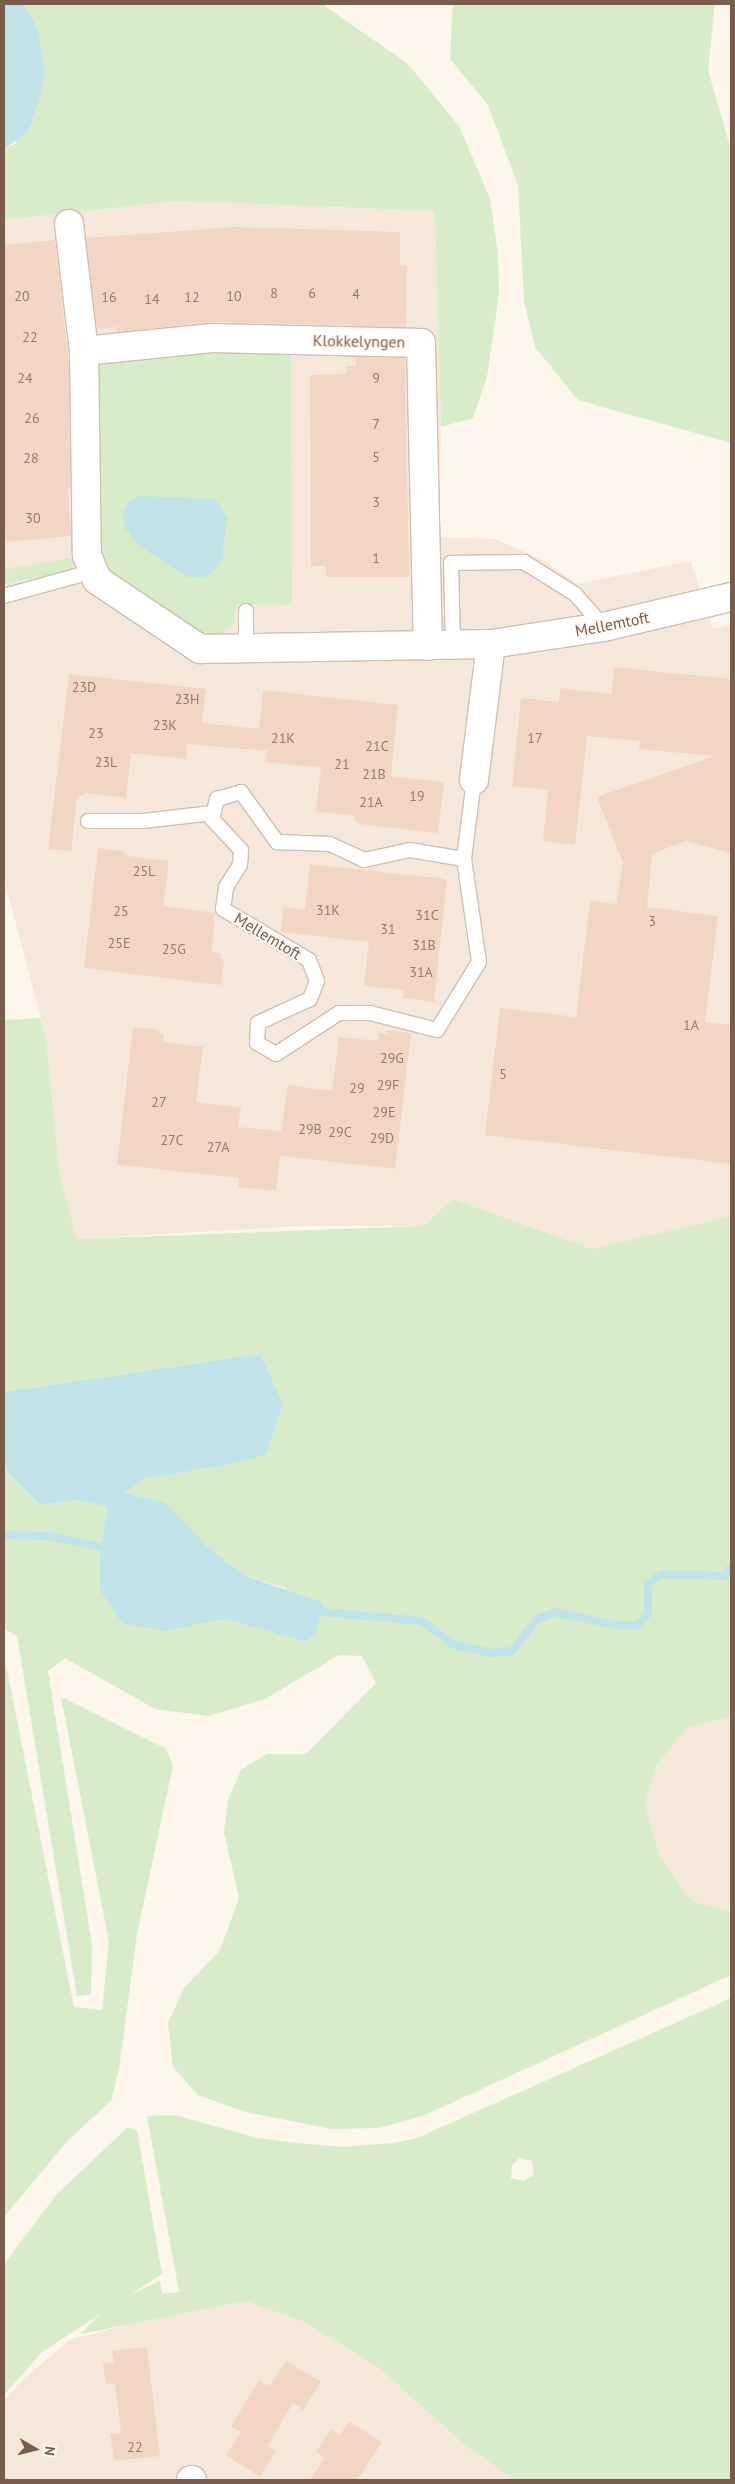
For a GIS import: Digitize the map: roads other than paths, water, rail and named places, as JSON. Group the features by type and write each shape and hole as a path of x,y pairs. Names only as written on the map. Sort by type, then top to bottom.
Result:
{"street":[{"path":"69,224 84,351 87,555 94,571"},
{"name":"Klokkelyngen","path":"84,351 212,338 422,343 441,646"},
{"name":"Mellemtoft","path":"94,571 97,580 200,649 491,644 604,627 731,597"},
{"name":"Mellemtoft","path":"474,780 491,644"}],"lane":[{"path":"441,646 451,563 524,562 574,594 604,627"},
{"path":"4,596 94,571"},
{"path":"246,611 246,648"},
{"name":"Mellemtoft","path":"213,813 212,819 241,850 240,865 226,887 223,909 309,960 317,981 310,999 258,1023 257,1043 276,1054 339,1013 370,1013 437,1030 479,962 464,859 474,780"},
{"path":"88,822 143,821 213,813 217,799 241,792 277,842 330,844 364,860 410,850 464,859"}],"water":[{"path":"4,4 24,4 37,28 45,71 39,100 27,133 4,149"},
{"path":"138,496 214,499 227,517 222,559 215,570 206,578 187,577 139,546 125,528 123,514 127,503"},
{"path":"260,1354 283,1404 266,1455 215,1467 144,1479 124,1493 165,1503 206,1545 243,1575 324,1603 315,1635 306,1642 226,1619 165,1631 122,1623 100,1590 100,1555 107,1507 77,1500 40,1505 8,1473 4,1461 4,1392"}],"waterway":[{"path":"4,1535 49,1536 110,1549"},
{"path":"312,1611 422,1621 452,1644 491,1653 512,1651 536,1620 554,1612 615,1625 637,1625 648,1613 648,1584 662,1574 725,1576 731,1567"}]}
